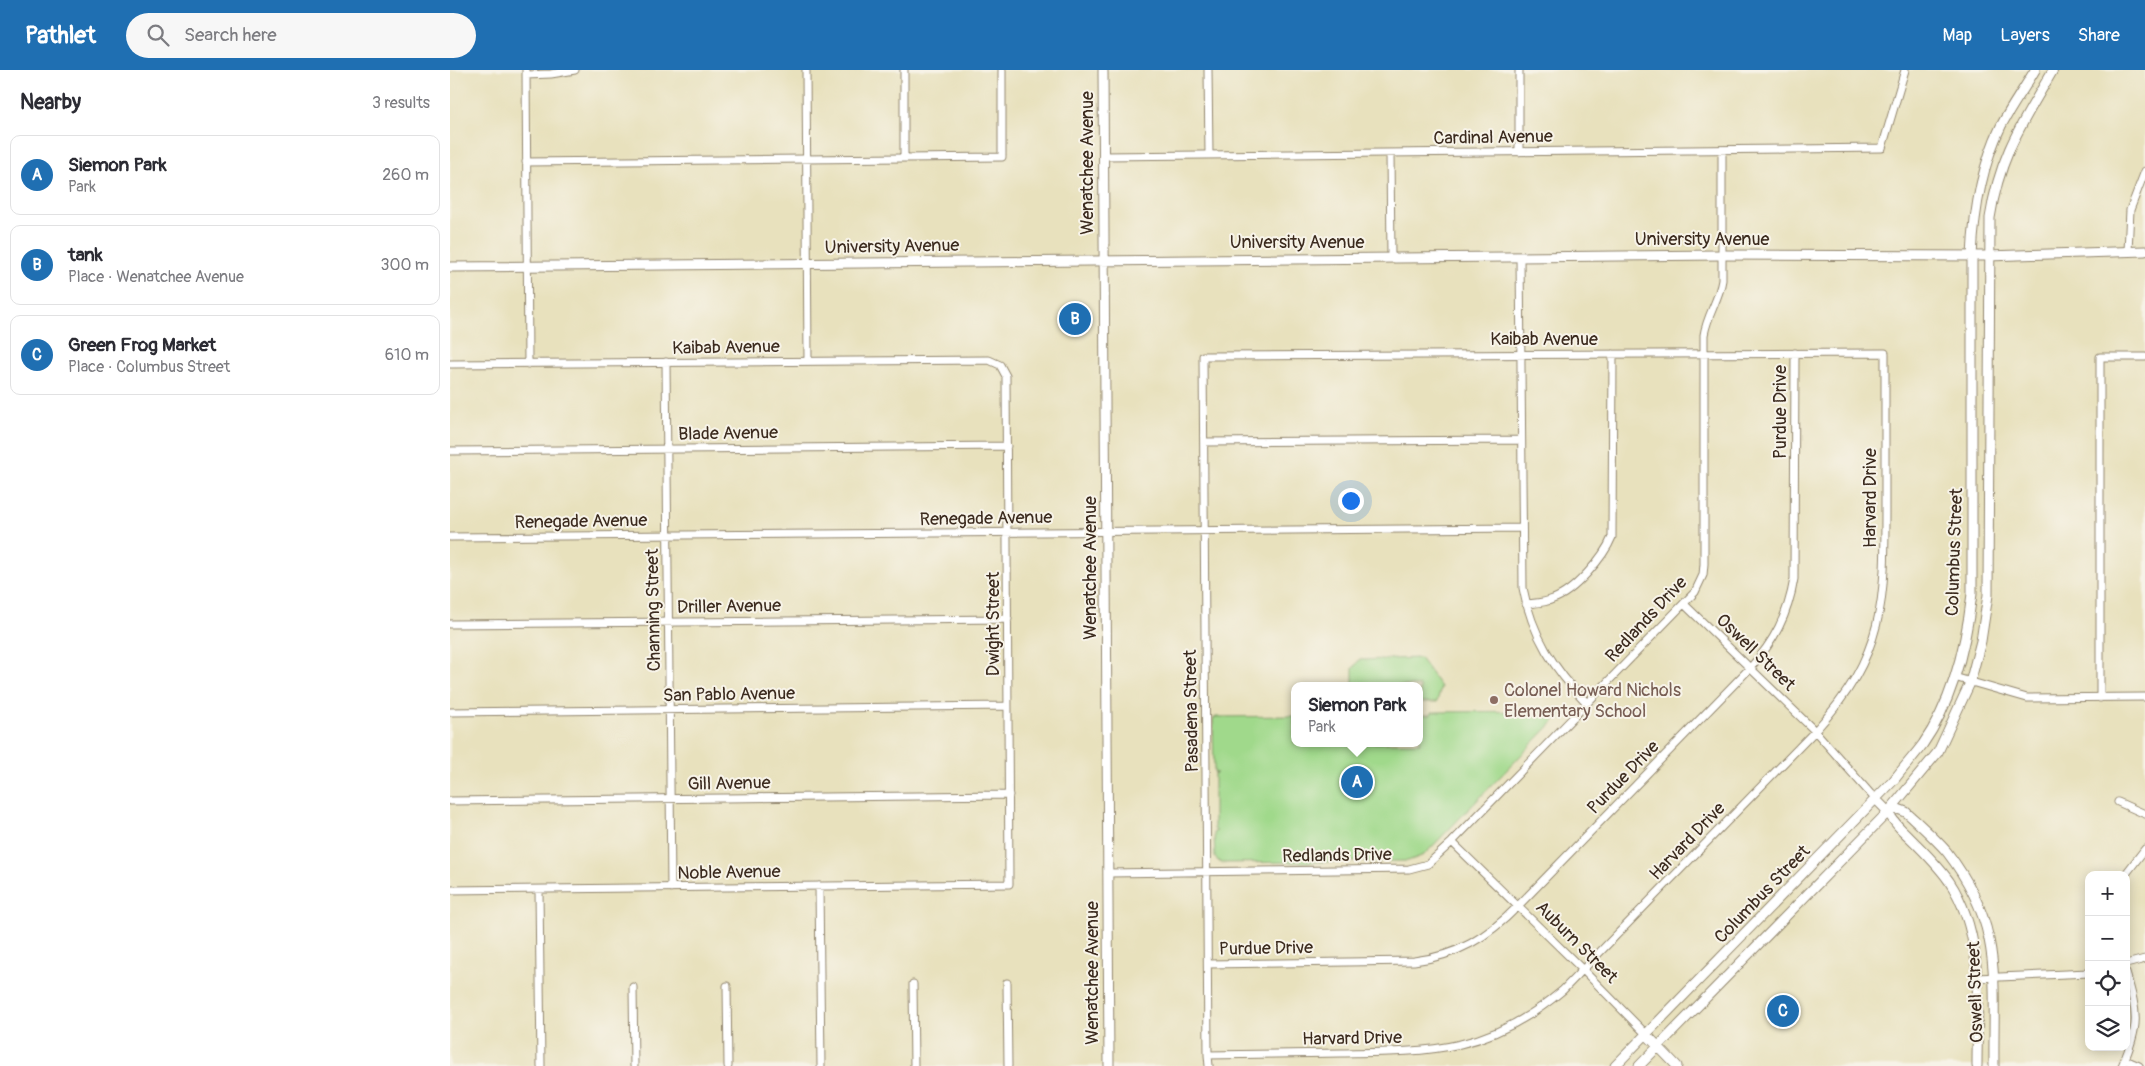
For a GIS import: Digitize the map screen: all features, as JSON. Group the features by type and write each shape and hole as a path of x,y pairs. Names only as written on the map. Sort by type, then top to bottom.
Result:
{"main road":[{"name":"Wenatchee Avenue","path":"1103,70 1109,1066"},
{"name":"Columbus Street","path":"1615,1066 1876,800 1924,742 1954,677 1965,638 1972,578 1972,256 1978,197 1988,158 2000,128 2035,70"},
{"name":"Columbus Street","path":"1639,1066 1889,811 1938,752 1970,682 1981,641 1988,595 1988,256 1993,200 2006,156 2026,114 2053,70"},
{"name":"University Avenue","path":"450,267 1721,255 1988,256 2145,251"},
{"name":"Oswell Street","path":"1876,800 1889,811 1895,823 1939,868 1958,898 1971,930 1976,978 1977,1066"},
{"name":"Oswell Street","path":"1889,811 1898,809 1906,812 1946,851 1979,902 1988,927 1993,958 1994,1066"},
{"name":"Auburn Street","path":"1647,1035 1677,1066"}],"street":[{"path":"528,364 526,72 551,74 575,70"},
{"path":"806,70 808,361"},
{"path":"904,70 904,158"},
{"path":"526,162 1002,157 1002,70"},
{"path":"1208,70 1208,155"},
{"path":"1519,70 1519,152"},
{"name":"Cardinal Avenue","path":"1104,156 1882,148 1905,70"},
{"name":"Redlands Drive","path":"1108,873 1409,869 1428,864 1452,842 1684,604 1699,585 1704,564 1704,354 1706,325 1720,290 1722,150"},
{"path":"1390,153 1391,258"},
{"path":"2128,251 2130,210 2145,172"},
{"path":"1520,257 1522,570 1526,604 1534,630 1549,658 1570,686 1587,703"},
{"name":"Purdue Drive","path":"1208,964 1428,959 1462,950 1477,942 1501,924 1750,668 1768,647 1781,624 1791,596 1794,579 1795,353"},
{"name":"Kaibab Avenue","path":"1203,356 1885,353"},
{"name":"Harvard Drive","path":"1208,1055 1416,1052 1456,1046 1494,1034 1530,1015 1562,990 1583,970 1815,731 1854,681 1871,644 1882,605 1886,569 1885,353"},
{"path":"1526,604 1546,602 1564,594 1602,556 1612,537 1613,354"},
{"name":"Pasadena Street","path":"1203,356 1209,1066"},
{"path":"2100,698 2100,357 2145,357"},
{"name":"Kaibab Avenue","path":"450,364 989,360 1000,365"},
{"name":"Channing Street","path":"666,362 671,888"},
{"name":"Dwight Street","path":"1000,365 1006,376 1009,884"},
{"path":"1204,442 1521,440"},
{"name":"Blade Avenue","path":"450,451 1006,446"},
{"name":"Renegade Avenue","path":"450,537 1522,528"},
{"name":"Oswell Street","path":"1684,604 1815,731 1876,800"},
{"name":"Driller Avenue","path":"450,624 1008,619"},
{"path":"1954,677 2027,698 2145,697"},
{"name":"San Pablo Avenue","path":"450,712 1008,706"},
{"name":"Gill Avenue","path":"450,801 1009,795"},
{"path":"2118,802 2145,814"},
{"name":"Auburn Street","path":"1452,842 1647,1035"},
{"path":"2128,871 2145,849"},
{"name":"Noble Avenue","path":"450,890 1009,884"},
{"path":"819,886 821,1066"},
{"path":"539,890 541,1066"},
{"path":"2130,963 2145,959"},
{"path":"1976,978 2085,973"},
{"path":"1007,983 1008,1066"},
{"path":"913,984 914,1066"},
{"path":"727,986 728,1066"},
{"path":"633,987 634,1066"},
{"path":"2130,990 2137,1019 2134,1040 2124,1063 2139,1066"}],"green space":[{"path":"1420,658 1441,687 1437,702 1423,702 1423,682 1353,682 1353,669 1359,660"},
{"path":"1564,711 1424,855 1408,861 1221,863 1215,858 1214,832 1217,831 1214,829 1214,774 1217,773 1214,772 1213,719 1216,717 1291,716 1291,747 1423,747 1423,715 1431,715 1431,712"}],"place":[{"name":"tank","path":"1075,319"},
{"name":"Colonel Howard Nichols Elementary School","path":"1494,700"},
{"name":"Siemon Park","path":"1357,782"},
{"name":"Green Frog Market","path":"1783,1011"}]}
